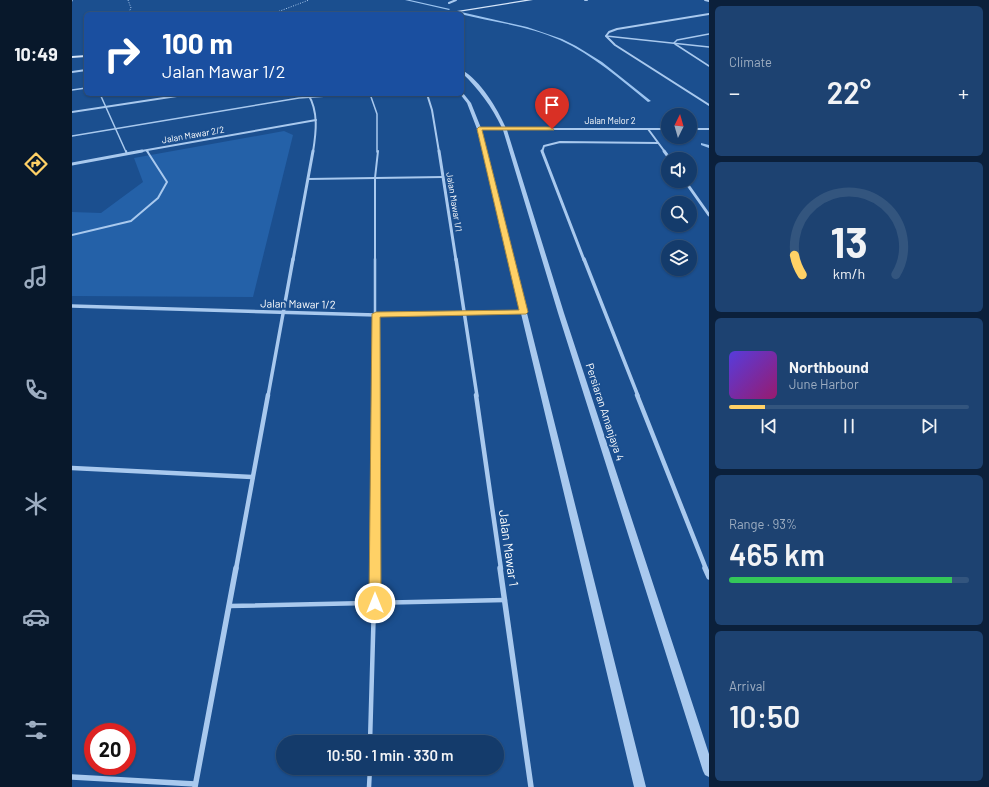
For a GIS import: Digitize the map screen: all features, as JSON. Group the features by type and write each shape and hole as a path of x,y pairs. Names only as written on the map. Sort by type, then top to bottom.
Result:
{"main road":[{"path":"455,12 531,0"},
{"path":"72,57 84,56"}],"street":[{"path":"449,3 456,0"},
{"path":"705,0 709,2"},
{"path":"708,15 617,29 609,32 606,36 615,44 709,105"},
{"path":"72,72 84,70"},
{"name":"Persiaran Amanjaya 4","path":"464,73 485,92 505,129 561,313 709,770"},
{"path":"72,112 177,96"},
{"name":"Jalan Mawar 1/1","path":"428,96 431,105 465,313"},
{"path":"464,96 469,103 479,129 640,787"},
{"path":"72,777 195,786 308,179 316,120 312,98"},
{"name":"Jalan Mawar 2/2","path":"72,164 316,120"},
{"path":"648,128 665,152"},
{"name":"Jalan Melor 2","path":"479,129 661,129"},
{"path":"697,129 709,129"},
{"path":"658,143 560,142 544,146 542,153 709,577"},
{"path":"690,188 709,215"},
{"name":"Jalan Mawar 1/2","path":"72,306 282,313 376,314 524,312"},
{"name":"Jalan Mawar 1","path":"465,313 531,787"},
{"path":"72,468 252,477"}],"lane":[{"path":"674,43 677,40 709,34"},
{"path":"606,36 709,47"},
{"path":"674,43 709,66"},
{"path":"72,90 84,88"},
{"path":"101,96 127,154"},
{"path":"72,136 312,98 334,96"},
{"path":"370,735 375,603 375,178 378,117 375,103 371,96"},
{"path":"72,235 138,218 165,190 167,182 146,151"},
{"path":"308,179 443,177"},
{"path":"229,606 505,600"},
{"path":"369,787 370,775"}],"path":[{"path":"128,0 131,8 129,12"},
{"path":"277,12 309,0"}],"shaded area":[{"path":"284,131 293,135 253,297 72,296 72,212 101,213 143,182 134,158"}],"waterway":[{"path":"406,0 449,9"},
{"path":"464,14 547,34 575,46 601,63 649,101"},
{"path":"703,144 709,147"}],"route":[{"path":"375,603 376,314 524,312 479,129 552,129"}]}
